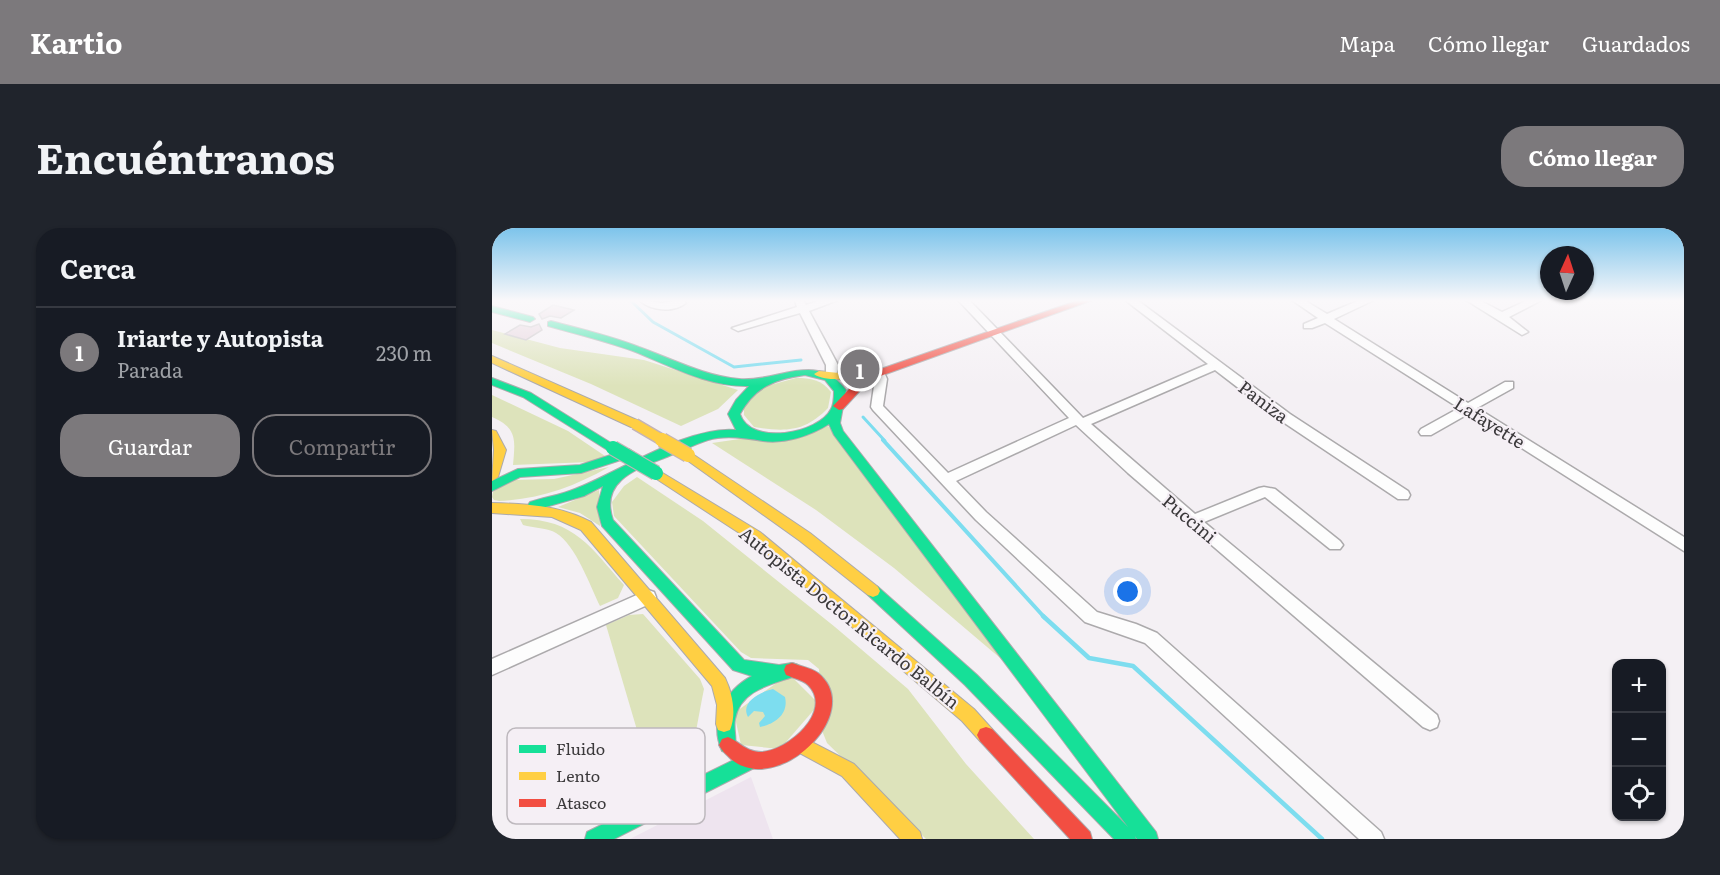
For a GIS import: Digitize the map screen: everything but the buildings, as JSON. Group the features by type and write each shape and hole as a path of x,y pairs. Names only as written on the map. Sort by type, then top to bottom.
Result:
{"main road":[{"path":"567,329 637,349 715,382 742,385 761,383 790,373 825,375 879,373"},
{"path":"492,515 572,495 622,471 706,436 730,433 781,438 797,434 819,425 862,382 879,373 1007,329"},
{"name":"Autopista Doctor Ricardo Balbín","path":"492,359 635,424 688,455 773,514 872,590 981,689 1127,839"},
{"path":"825,375 840,390 834,423 838,432 1149,839"},
{"name":"Autopista Doctor Ricardo Balbín","path":"492,381 527,395 755,536 959,707 1083,839"},
{"path":"492,486 518,473 565,471 593,466 715,420 761,383"},
{"path":"741,399 735,409 735,419 741,428 752,435"},
{"path":"492,434 499,440 501,452 492,477"},
{"path":"492,508 556,512 580,521 648,597 719,683 725,705 724,737 729,747 738,756 750,760 768,760 786,755 802,745 814,732 822,717 825,703 823,690 816,680 805,673 792,670 751,669 739,665 607,522 603,513 604,492 622,471"},
{"path":"724,724 728,710 736,697 748,685 776,671"},
{"path":"802,745 848,770 914,839"},
{"path":"705,783 750,760"},
{"path":"594,839 624,824"}],"street":[{"path":"813,329 832,365 825,375"},
{"name":"Puccini","path":"990,329 1080,421 1132,470 1430,721"},
{"name":"Paniza","path":"1168,329 1285,417 1403,495"},
{"name":"Lafayette","path":"1343,329 1684,545"},
{"path":"1518,329 1522,332"},
{"path":"945,480 1216,365"},
{"path":"879,373 881,379 877,407 945,480 1091,617 1101,622 1137,630 1151,638 1374,839"},
{"path":"1426,432 1509,385"},
{"path":"1194,520 1264,492 1270,493 1335,545"},
{"path":"492,667 648,597"}],"shaded area":[{"path":"751,777 773,839 630,839 659,824 705,824 705,801"}],"green space":[{"path":"492,330 560,348 644,360 738,390 718,409 681,426 591,384 492,343"},
{"path":"796,378 816,380 828,388 831,392 828,408 803,426 785,430 754,427 744,415 744,407 763,387"},
{"path":"492,395 568,431 608,458 591,462 513,465 513,436 507,426 492,417"},
{"path":"828,426 1013,669 894,568 816,510 712,443"},
{"path":"609,467 569,486 543,495 499,501 492,497 493,492 511,480 554,479"},
{"path":"637,477 703,521 908,689 966,764 1034,839 926,839 827,743 823,733 819,669 808,660 751,658 741,652 614,516 612,502 624,486"},
{"path":"599,490 600,526 580,513 558,507"},
{"path":"520,519 555,524 580,538 624,585 618,598 600,606 576,556 563,539 553,531 523,525"},
{"path":"643,614 700,679 704,689 697,728 636,728 606,625 629,615"},
{"path":"789,674 819,704 780,749 741,745 734,713"}],"water":[{"path":"773,689 785,697 785,708 776,721 760,727 759,723 765,716 763,712 754,711 748,717 747,707 757,695"}],"waterway":[{"path":"665,329 734,367 801,360"},
{"path":"863,417 885,441"},
{"path":"883,440 1044,617"},
{"path":"1044,617 1089,658 1133,666 1322,839"}],"traffic: fast":[{"path":"567,329 626,345 696,374 726,381 761,383"},
{"path":"805,372 829,378 840,390 836,411 827,420 803,432 775,437 762,437 739,426 734,414 754,387 771,378 805,372"},
{"path":"492,381 527,395 613,448"},
{"path":"835,412 834,423 838,432 1149,839"},
{"path":"535,505 579,493 622,471 706,436 730,433 752,435"},
{"path":"613,448 656,473"},
{"path":"492,486 518,473 581,469 629,453"},
{"path":"622,471 608,488 604,500 603,507 607,522 739,665 751,669 776,671"},
{"path":"873,591 971,680 1127,839"},
{"path":"728,745 725,730 727,716 732,704 741,693 765,677 792,670"},
{"path":"705,784 750,761"},
{"path":"594,839 624,824"}],"traffic: slow":[{"path":"492,359 635,424"},
{"path":"819,374 839,376 876,373"},
{"path":"635,424 688,455"},
{"path":"492,434 500,450 492,477"},
{"path":"688,455 805,537 873,591"},
{"path":"656,473 755,536 968,715 986,735"},
{"path":"492,508 552,512 586,526 719,683 725,705 724,724"},
{"path":"802,745 848,770 913,839"}],"traffic: jam":[{"path":"839,406 862,382 879,373 1006,329"},
{"path":"728,745 743,758 762,761 781,756 800,744 814,729 823,712 823,694 813,679 792,670"},
{"path":"986,735 1083,839"}],"place":[{"name":"Iriarte y Autopista","path":"860,369"}]}
